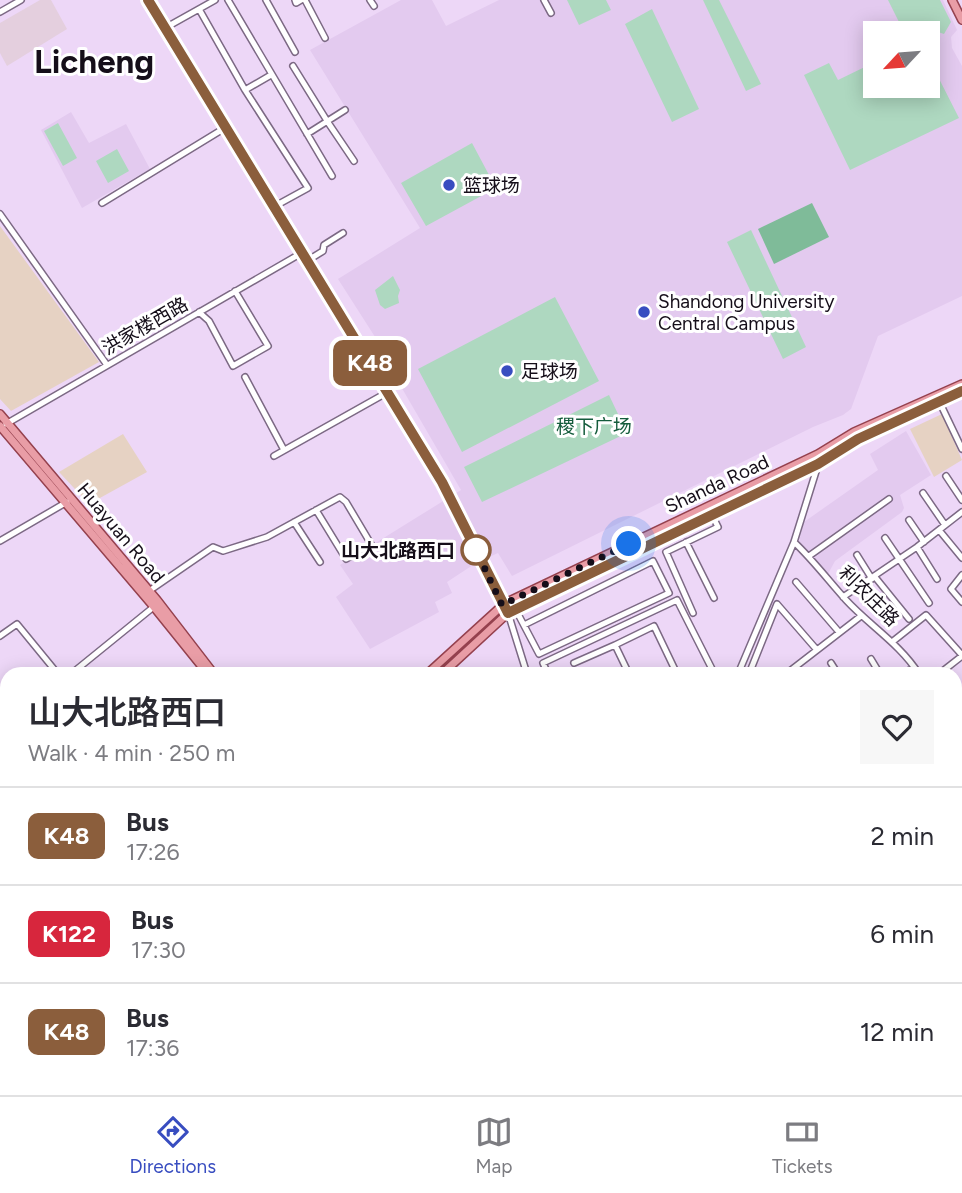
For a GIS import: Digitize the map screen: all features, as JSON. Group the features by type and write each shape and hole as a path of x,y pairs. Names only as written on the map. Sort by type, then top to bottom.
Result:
{"main road":[{"path":"149,0 442,482 504,604"},
{"path":"952,0 962,20"},
{"path":"227,126 441,475 508,613"},
{"name":"Shanda Road","path":"435,667 504,604 818,454 854,432 962,384"},
{"name":"Shanda Road","path":"450,667 508,613 818,464 858,439 962,391"},
{"name":"Huayuan Road","path":"0,414 2,426 149,591 203,667"},
{"name":"Huayuan Road","path":"69,501 209,667"}],"street":[{"path":"0,12 21,0"},
{"path":"166,27 215,0"},
{"path":"228,0 332,176"},
{"path":"266,0 295,52"},
{"path":"295,0 296,3 303,0 324,38"},
{"path":"544,0 551,13"},
{"path":"199,9 245,90 307,188 277,205"},
{"path":"293,66 354,161"},
{"path":"245,90 271,75"},
{"path":"307,134 345,110"},
{"path":"102,203 227,126"},
{"path":"0,214 107,365"},
{"path":"310,259 323,251 324,245 343,233"},
{"name":"洪家楼西路","path":"2,426 304,252"},
{"path":"199,312 209,321 233,366 268,346 235,291"},
{"path":"245,377 284,450"},
{"path":"274,456 388,393"},
{"path":"939,401 962,449"},
{"path":"740,667 794,542 818,464"},
{"path":"946,476 962,500"},
{"path":"923,493 945,525"},
{"path":"149,591 213,547 223,551 267,537 294,522 316,510 340,497 346,502 371,544 346,559 316,510"},
{"path":"809,556 889,499"},
{"path":"0,541 69,501"},
{"path":"843,597 924,542 962,512"},
{"path":"693,613 666,552 718,527 712,515"},
{"path":"909,520 924,542"},
{"path":"294,522 320,562"},
{"path":"939,530 962,558"},
{"path":"885,538 929,603"},
{"path":"687,542 714,598"},
{"name":"利农庄路","path":"794,542 843,597 892,642 914,667"},
{"path":"917,547 937,579"},
{"path":"857,555 909,619"},
{"path":"518,614 539,654 669,593 653,561 524,625"},
{"path":"962,576 951,589 962,602"},
{"path":"796,582 839,632"},
{"path":"545,667 543,663 677,600 711,667"},
{"path":"752,667 777,604 817,650"},
{"path":"80,667 157,605"},
{"path":"508,613 525,667"},
{"path":"892,642 926,615 962,655 947,667"},
{"path":"795,667 860,616"},
{"path":"0,636 17,624 52,667"},
{"path":"574,663 654,626 674,667"},
{"path":"615,645 626,667"},
{"path":"871,659 876,667"},
{"path":"831,663 834,667"}],"shaded area":[{"path":"40,0 51,0 67,29 7,66 0,53 0,23"},
{"name":"Shandong University Central Campus","path":"401,0 432,0 446,26 499,0 943,0 957,30 951,37 952,48 962,66 962,296 878,336 851,409 843,415 813,427 512,576 498,553 476,563 447,582 452,593 435,602 439,612 370,649 336,597 353,584 340,565 461,490 396,378 393,365 338,279 420,228 310,50"},
{"path":"71,112 89,143 126,124 150,169 82,208 41,130"},
{"path":"0,226 99,362 11,411 0,399"},
{"path":"942,414 962,460 934,477 910,429"},
{"path":"906,431 931,475 900,495 904,508 902,512 835,561 828,574 799,541 804,522 878,470 870,454"},
{"path":"123,434 147,472 89,504 59,472"}],"green space":[{"path":"567,0 606,0 611,10 579,25"},
{"path":"703,0 719,0 761,84 746,91"},
{"path":"888,0 940,0 951,22 944,34 940,33 940,21 898,21"},
{"path":"652,9 699,109 672,122 625,24"},
{"path":"829,63 838,80 863,68 863,98 940,98 940,81 959,118 850,170 804,75"},
{"path":"58,123 77,158 63,166 44,131"},
{"name":"篮球场","path":"472,143 496,188 426,226 401,183"},
{"path":"117,149 129,171 108,183 96,161"},
{"path":"812,203 829,237 774,264 758,229"},
{"path":"751,230 806,347 783,359 727,242"},
{"path":"393,276 400,290 399,303 385,309 380,305 375,290"},
{"path":"555,297 599,381 462,452 418,369"},
{"name":"稷下广场","path":"609,395 627,433 482,502 464,467"}],"bus line":[{"name":"K48","path":"148,0 442,482 508,613 818,464 858,439 962,391"}],"place":[{"name":"篮球场","path":"449,185"},
{"name":"Shandong University Central Campus","path":"644,312"},
{"name":"足球场","path":"507,371"},
{"name":"山大北路西口","path":"476,550"}],"district":[{"name":"Licheng","path":"94,61"}],"route":[{"path":"476,550 475,548 502,605 629,544"}]}
